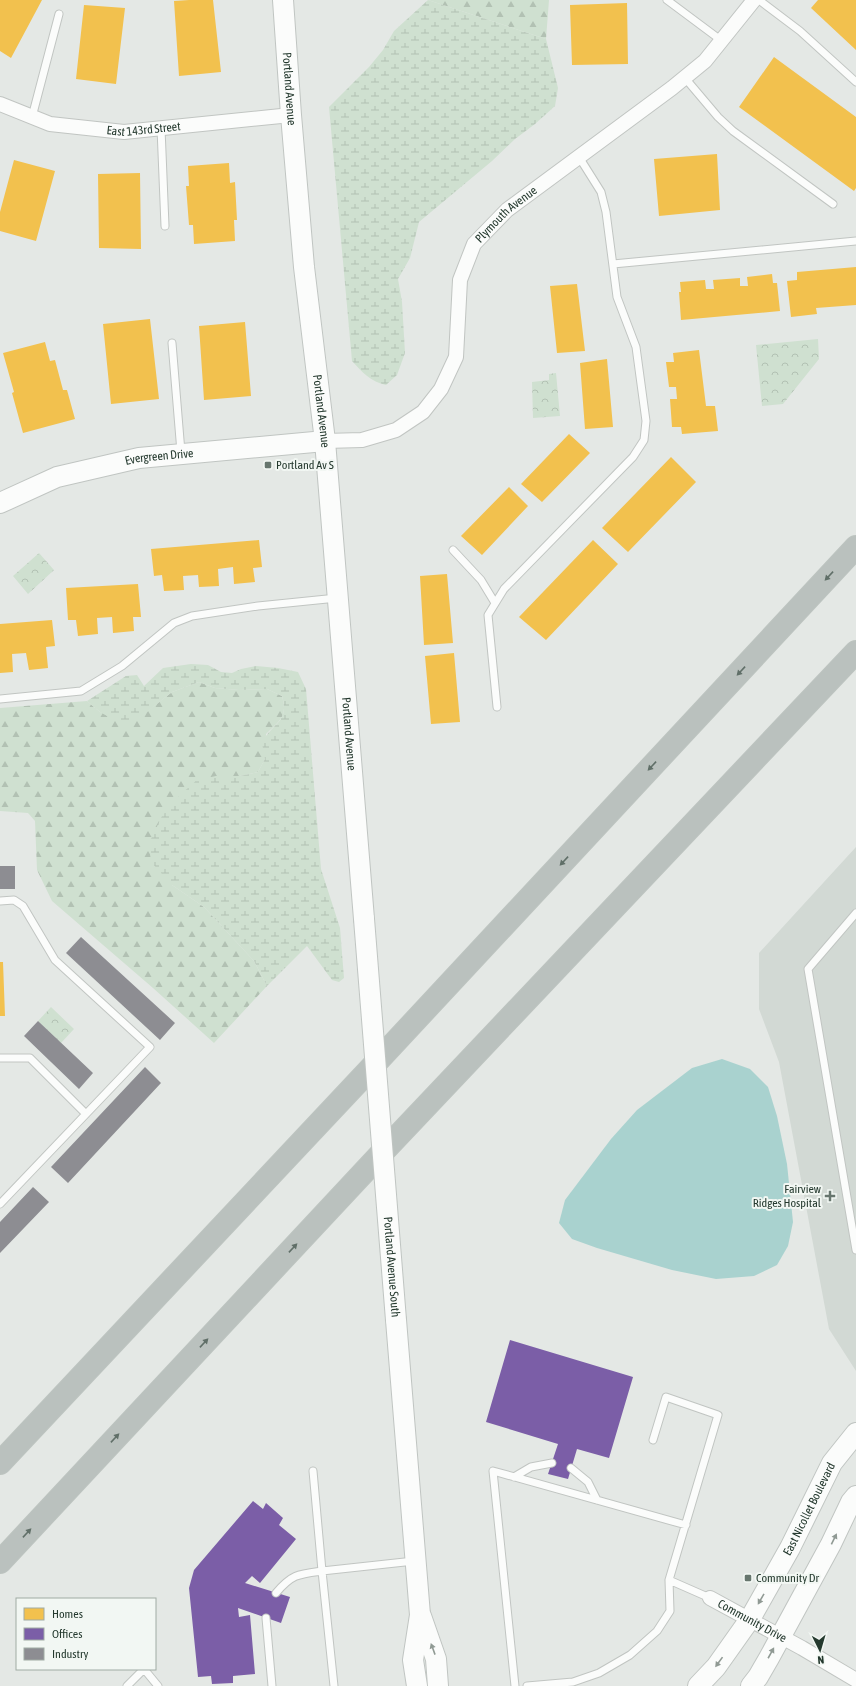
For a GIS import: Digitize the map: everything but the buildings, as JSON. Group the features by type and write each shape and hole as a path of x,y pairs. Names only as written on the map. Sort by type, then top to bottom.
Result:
{"highway":[{"path":"0,1463 856,547"},
{"path":"0,1562 373,1163 856,652"}],"street":[{"name":"Portland Avenue","path":"283,0 304,267 325,441 364,919"},
{"name":"Plymouth Avenue","path":"325,441 362,440 396,430 423,412 441,389 456,357 460,280 474,244 507,210 685,78 705,61 754,0"},
{"name":"East 143rd Street","path":"0,104 50,124 124,132 291,115"},
{"name":"Evergreen Drive","path":"0,503 57,477 139,458 325,441"},
{"name":"Portland Avenue South","path":"364,919 420,1615 413,1660 416,1686"},
{"name":"East Nicollet Boulevard","path":"698,1686 716,1667 750,1619 790,1548 832,1463 856,1433"},
{"path":"751,1686 758,1677 781,1636 831,1544 851,1502 856,1496"},
{"name":"Community Drive","path":"710,1598 781,1636 856,1680"},
{"name":"Portland Avenue South","path":"420,1615 436,1659 438,1686"}],"lane":[{"path":"666,0 722,41"},
{"path":"759,0 800,31 856,82"},
{"path":"32,117 59,14"},
{"path":"685,78 718,117 733,131 833,204"},
{"path":"161,128 165,226"},
{"path":"498,707 488,615 504,590 633,457 644,440 646,421 636,347 617,298 606,212 601,192 579,157"},
{"path":"613,264 856,241"},
{"path":"172,343 181,454"},
{"path":"453,550 481,580 495,603"},
{"path":"0,699 81,691 122,666 174,624 192,616 258,606 338,598"},
{"path":"0,901 14,900 23,906 55,960 150,1047 0,1204"},
{"path":"856,913 808,969 856,1250"},
{"path":"0,1058 30,1058 86,1114"},
{"path":"527,1686 573,1682 599,1673 630,1655 657,1631 670,1611 669,1580 718,1415 666,1397 653,1440"},
{"path":"514,1477 531,1467 552,1462"},
{"path":"571,1468 588,1482 597,1500"},
{"path":"515,1686 493,1471 686,1525"},
{"path":"313,1472 334,1686"},
{"path":"276,1593 286,1581 299,1574 416,1561"},
{"path":"669,1580 710,1598"},
{"path":"266,1618 272,1686"},
{"path":"127,1686 143,1670"},
{"path":"145,1670 158,1686"}],"shaded area":[{"name":"Fairview Ridges Hospital","path":"856,847 856,1371 829,1329 779,1062 759,1009 759,953"}],"green space":[{"path":"428,0 549,0 546,39"},
{"path":"428,0 546,39 558,88 555,106 419,222 410,258 398,279 402,302 405,353 397,375 386,385 371,379 352,361 329,107 369,67 383,50 394,31"},
{"path":"818,339 819,359 783,404 762,406 756,345"},
{"path":"556,373 560,416 533,418 532,382 549,380 549,374"},
{"path":"39,553 54,570 28,594 13,576"},
{"path":"191,664 208,665 221,672 232,673 241,669 256,666 298,672 306,689 321,869 340,928 344,978 339,982 332,980 307,946 267,986 254,961 204,907 172,885 151,862 149,843 162,816 180,795 197,780 216,776 240,776 258,772 265,759 262,743 270,731 279,722 284,712 282,696 267,689 239,690 215,688 199,682 172,692 133,723 119,723 100,712 87,701 126,676 137,675 144,686 163,668"},
{"path":"199,682 215,688 239,690 267,689 282,696 284,703 282,718 266,734 265,759 258,772 240,776 216,776 172,885 204,907 254,961 267,986 214,1043 52,901 37,870 35,821 28,813 0,811 0,708 87,701 100,712 132,723 172,692"},
{"path":"51,1007 74,1029 61,1043 38,1021"}],"water":[{"path":"722,1059 750,1069 768,1087 777,1116 787,1164 793,1222 788,1246 777,1265 754,1276 716,1279 672,1270 572,1239 559,1223 565,1200 611,1139 637,1110 692,1068"}],"place":[{"name":"Portland Av S","path":"268,465"},
{"name":"Fairview Ridges Hospital","path":"830,1196"},
{"name":"Community Dr","path":"748,1578"}]}
